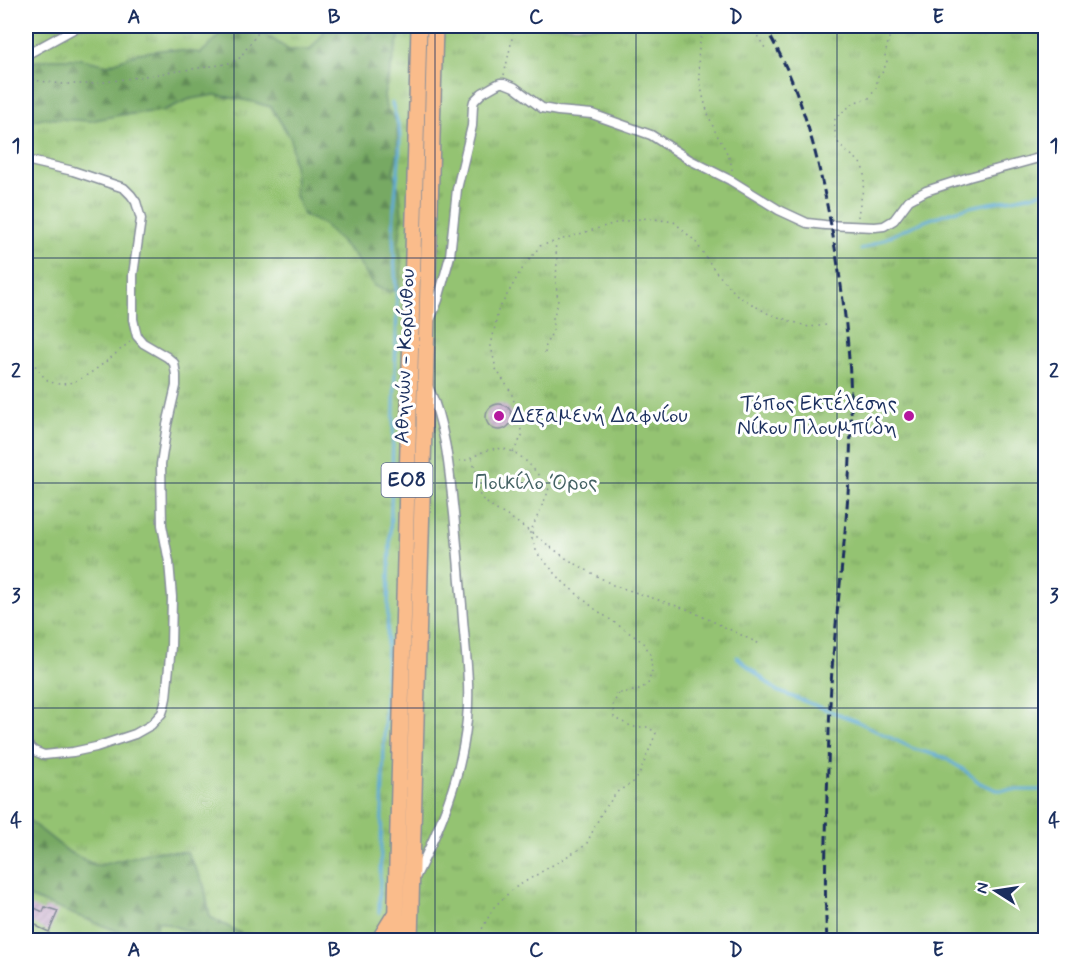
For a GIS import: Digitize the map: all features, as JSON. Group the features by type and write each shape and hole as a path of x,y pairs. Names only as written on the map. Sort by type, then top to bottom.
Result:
{"highway":[{"name":"Αθηνών - Κορίνθου","path":"395,940 419,26"},
{"name":"Αθηνών - Κορίνθου","path":"410,940 435,26"},
{"path":"379,940 395,914"}],"street":[{"path":"26,55 79,26"},
{"path":"427,330 450,256 457,189 470,136 474,101 496,84 504,83 514,87 542,108 592,114 651,135 690,160 730,180 779,210 800,220 825,225 884,226 894,219 909,200 926,191 1046,156"},
{"path":"26,160 73,171 124,188 136,202 141,219 133,275 133,319 137,336 146,345 171,359 176,375 161,470 162,525 169,562 172,597 171,646 162,712 151,725 135,734 96,747 44,755 34,751 26,744"},
{"path":"412,884 432,844 452,794 459,770 467,720 468,676 449,461 435,404 426,380"},
{"path":"26,938 34,940"}],"path":[{"path":"26,79 62,84 91,84 226,64 238,60 263,26"},
{"path":"504,83 514,26"},
{"path":"705,26 699,44 699,70 707,111 730,160 732,168 730,180"},
{"path":"751,26 765,48"},
{"path":"858,226 864,171 857,160 838,142 834,118 855,102 869,98 873,94 878,76 887,62 885,54 890,34 900,26"},
{"path":"513,453 522,436 518,414 511,392 496,369 491,346 498,312 520,272 540,246 619,222 647,218 674,222 695,241 716,272 738,296 769,314 809,327 827,325"},
{"path":"545,353 546,344 553,331 553,318 558,303 555,242"},
{"path":"26,358 47,380 58,384 79,380 110,360 137,336"},
{"path":"449,461 466,461 487,450 505,449 524,457 537,473 549,490 530,532 537,553 564,583 595,609 644,643 650,654 652,671 648,684 639,690 615,694"},
{"path":"472,458 480,497 567,559 613,585 689,610 762,645"},
{"path":"478,940 494,907 513,889 586,844 612,798 617,792 635,781 639,774 657,732 648,727 633,727 614,718 613,704 619,693"}],"green space":[{"name":"Ποικίλο Όρος","path":"26,26 1045,26 1045,940 26,940"},
{"path":"246,26 268,36 289,50 310,50 323,34 325,26 401,26 384,95 386,108 397,122 398,153 393,171 400,193 402,219 399,243 402,266 399,288 389,292 374,286 353,254 323,224 303,215 295,195 291,139 271,107 215,95 190,99 162,111 120,115 90,121 43,118 26,122 26,63 51,59 81,59 108,65 138,53 169,49 201,53 216,39 223,27"},
{"path":"26,818 69,852 97,866 156,851 187,852 204,885 210,917 242,934 276,937 272,940 213,940 159,921 151,940 140,940 26,896"}],"building":[{"name":"Δεξαμενή Δαφνίου","path":"499,404 508,408 512,417 508,426 499,430 490,426 486,417 490,408"},
{"path":"26,904 43,912 45,907 58,911 49,932 26,920"}],"waterway":[{"path":"379,913 397,307 393,235 400,137 392,103"},
{"path":"861,250 939,216 1046,191"},
{"path":"737,657 777,691 854,720 914,749 943,757 980,783 997,790 1046,790"}],"railway":[{"path":"764,26 787,69 811,138 837,260 849,363 851,414 849,472 829,721 827,940"}],"place":[{"name":"Δεξαμενή Δαφνίου","path":"499,416"},
{"name":"Τόπος Εκτέλεσης Νίκου Πλουμπίδη","path":"909,416"}]}
